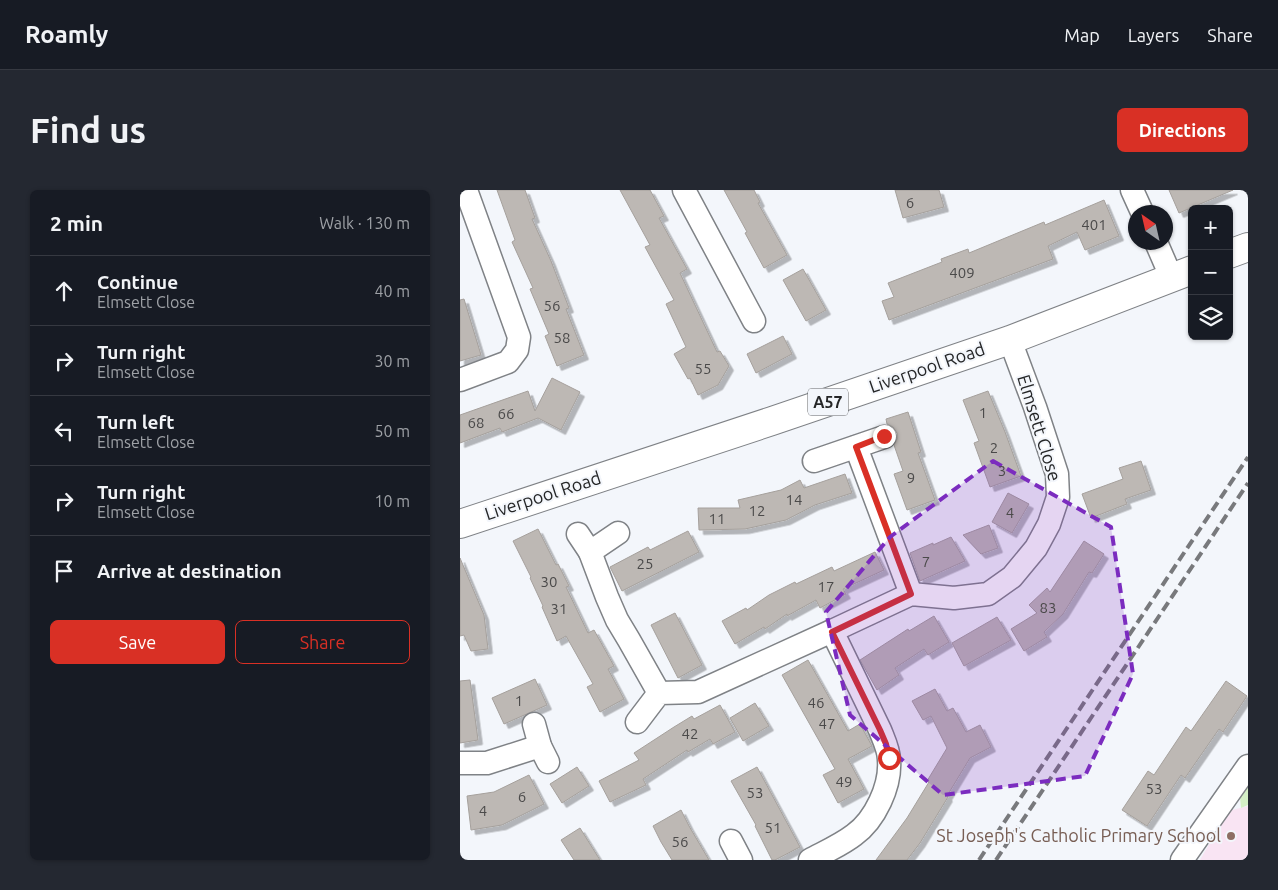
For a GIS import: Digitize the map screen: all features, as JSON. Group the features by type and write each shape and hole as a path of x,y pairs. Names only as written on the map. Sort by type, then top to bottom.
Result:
{"highway":[{"path":"1233,253 1248,247"},
{"name":"Liverpool Road","path":"460,524 1010,340 1182,274"}],"street":[{"path":"460,380 508,362 517,350 519,337 466,190"},
{"path":"684,190 754,321"},
{"path":"1132,190 1139,205"},
{"path":"1162,250 1182,274"},
{"name":"Elmsett Close","path":"911,594 954,598 988,594 1012,577 1036,548 1050,524 1058,497 1057,474 1010,340"},
{"path":"814,461 884,436"},
{"path":"659,693 698,692 832,632 911,594 856,447"},
{"path":"618,534 584,543 617,620 659,693"},
{"path":"810,860 856,834 872,816 884,794 889,774 889,758 886,744 832,632"},
{"path":"637,722 659,693"},
{"path":"460,763 487,763 544,754 534,724"},
{"path":"1182,860 1248,766"}],"highlighted area":[{"path":"993,461 1111,527 1133,674 1085,776 943,795 850,715 826,612 890,537"}],"shaded area":[{"name":"St Joseph's Catholic Primary School","path":"1248,806 1248,860 1200,860 1228,811"}],"green space":[{"path":"1248,787 1248,805 1241,808 1240,797"}],"building":[{"path":"497,190 525,190 535,218 532,219 569,308 566,309 584,355 557,366 545,336 549,334 530,289 533,288 512,242 515,240"},
{"path":"620,190 650,190 664,216 659,218 687,269 680,273 717,352 720,351 729,366 718,385 698,395 690,378 688,379 674,354 686,347 666,304 674,300 645,247 650,245"},
{"path":"724,190 754,190 760,202 758,203 787,255 764,268"},
{"path":"895,190 939,190 944,207 903,218"},
{"path":"1169,190 1233,190 1198,205 1188,205 1188,209 1179,213"},
{"path":"1104,200 1119,236 1085,250 1077,232 1048,246 1053,259 889,320 882,301 894,297 888,283 942,262 941,259 968,249 969,253 1044,222 1045,225"},
{"path":"803,269 826,310 806,321 783,280"},
{"path":"464,299 481,355 460,361 460,300"},
{"path":"783,336 792,354 756,373 747,354"},
{"path":"552,378 580,392 561,430 538,418 502,432 500,428 460,443 460,415 528,391 535,411"},
{"path":"988,391 1021,476 990,487 974,443 979,441 963,400"},
{"path":"908,412 921,452 918,453 935,500 907,510 894,474 903,471 894,445 897,433 893,427 887,424 886,419"},
{"path":"1141,461 1151,490 1125,499 1127,504 1091,518 1082,494 1123,479 1119,468"},
{"path":"845,474 852,493 815,505 786,520 745,529 699,530 698,508 740,508 738,500 781,490 800,480 804,488"},
{"path":"1008,493 1029,504 1012,533 992,522"},
{"path":"989,525 998,548 981,554 963,535"},
{"path":"538,529 569,586 566,587 588,633 594,630 614,666 608,669 624,699 600,712 587,687 593,684 566,636 557,641 531,577 513,541"},
{"path":"688,531 699,552 622,591 610,567 648,547 650,550"},
{"path":"951,537 965,561 920,581 910,553"},
{"path":"1084,541 1104,554 1092,573 1089,572 1063,614 1044,632 1047,637 1024,651 1011,629 1037,613 1029,605 1047,588 1050,592"},
{"path":"875,552 884,570 843,589 846,594 820,608 816,600 787,616 787,614 765,629 764,627 735,644 722,621 746,608 747,610 769,595 795,582 796,584 832,567 834,571"},
{"path":"460,558 484,615 488,649 471,651 464,635 460,636"},
{"path":"675,613 702,665 678,678 651,625"},
{"path":"934,616 949,642 928,655 924,649 895,668 899,675 877,690 860,660 908,629 909,631"},
{"path":"997,617 1011,640 964,666 952,643"},
{"path":"808,660 848,731 860,724 872,746 848,759 864,789 838,803 823,775 835,769 782,675"},
{"path":"535,679 547,705 504,724 492,698"},
{"path":"470,680 478,740 460,743 460,681"},
{"path":"1226,681 1247,696 1223,732 1219,729 1185,778 1181,775 1147,826 1122,810 1148,771 1154,775 1186,727 1191,731"},
{"path":"935,689 947,711 953,708 966,732 980,725 991,747 970,758 920,843 907,860 876,860 907,818 947,748 931,716 923,720 912,701"},
{"path":"755,703 769,726 743,741 730,718"},
{"path":"720,705 735,732 713,744 710,739 688,752 687,750 643,779 646,785 610,802 599,781 639,760 634,753 674,727 692,716 694,719"},
{"path":"577,767 589,786 562,803 550,784"},
{"path":"757,767 800,847 775,860 772,860 756,825 731,781"},
{"path":"529,775 544,804 502,825 471,830 467,796 494,792"},
{"path":"681,810 709,860 672,860 661,842 653,826"},
{"path":"580,828 600,860 574,860 561,840"}],"railway":[{"path":"979,860 1248,457"},
{"path":"996,860 1248,483"}],"place":[{"name":"St Joseph's Catholic Primary School","path":"1231,836"}],"route":[{"path":"884,436 856,447 911,594 832,632 880,730 889,758"}]}
